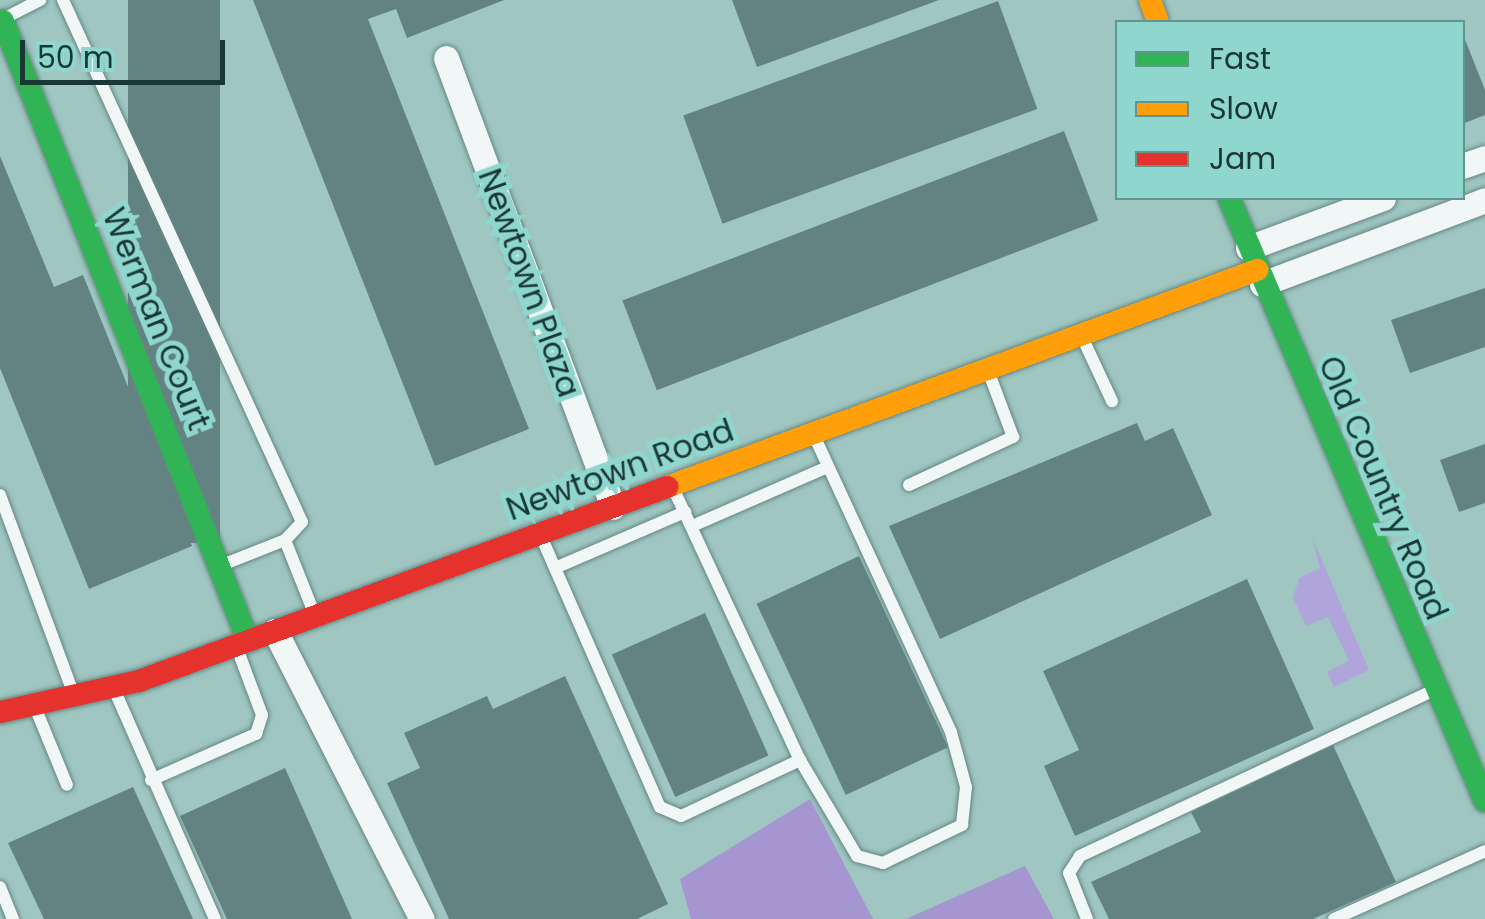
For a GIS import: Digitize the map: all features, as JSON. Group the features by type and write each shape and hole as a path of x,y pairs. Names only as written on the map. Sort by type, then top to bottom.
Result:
{"street":[{"name":"Werman Court","path":"2,21 219,566 242,643"},
{"name":"Newtown Plaza","path":"446,58 612,507"},
{"name":"Old Country Road","path":"1229,200 1485,801"},
{"path":"1256,267 1379,200"},
{"path":"1256,267 1485,200"},
{"name":"Newtown Road","path":"0,712 113,687 242,643 989,371 1256,267"},
{"path":"276,630 422,919"}],"lane":[{"path":"2,21 40,0"},
{"path":"63,0 302,522 284,540 219,566"},
{"path":"1082,334 1112,402"},
{"path":"909,485 1013,437 989,371"},
{"path":"672,485 800,760 857,856 883,862 962,824 966,787 951,732 812,434"},
{"path":"692,526 828,467"},
{"path":"0,496 74,696"},
{"path":"556,568 685,512"},
{"path":"540,534 660,806 681,816 800,760"},
{"path":"284,540 315,616"},
{"path":"151,780 262,725 242,643"},
{"path":"113,687 214,919"},
{"path":"1088,919 1069,873 1080,856 1435,690"},
{"path":"34,705 68,785"},
{"path":"1334,919 1485,852"},
{"path":"0,887 13,919"}],"shaded area":[{"path":"1312,537 1369,670 1334,687 1327,672 1349,661 1328,617 1306,626 1293,598 1299,578 1320,568"},
{"path":"810,799 873,919 691,919 680,879"},
{"path":"1025,866 1054,919 906,919"}],"building":[{"path":"128,0 220,0 220,543 128,543"},
{"path":"253,0 504,0 407,38 396,9 368,19 529,429 435,466"},
{"path":"732,0 939,0 757,67"},
{"path":"998,1 1037,109 723,224 683,116"},
{"path":"1465,40 1485,90 1485,115 1465,123"},
{"path":"1064,131 1098,221 657,390 622,301"},
{"path":"0,156 54,287 83,275 192,546 89,589 0,368"},
{"path":"1485,288 1485,347 1410,373 1391,320"},
{"path":"1137,423 1145,441 1173,428 1212,515 940,639 889,526"},
{"path":"1485,444 1485,503 1459,512 1440,460"},
{"path":"859,556 948,747 846,795 757,604"},
{"path":"1247,579 1314,729 1075,836 1044,766 1079,750 1043,671"},
{"path":"705,613 768,756 675,797 612,654"},
{"path":"565,676 668,904 637,919 449,919 387,783 420,768 404,733 487,696 493,709"},
{"path":"1333,745 1396,882 1313,919 1109,919 1091,882 1201,832 1191,812"},
{"path":"285,768 352,919 227,919 180,816"},
{"path":"133,787 193,919 44,919 8,843"}],"traffic: fast":[{"path":"3,21 248,640"},
{"path":"1230,200 1485,801"}],"traffic: slow":[{"path":"1150,0 1157,20"},
{"path":"667,487 1257,270"}],"traffic: jam":[{"path":"0,712 139,681 667,487"}]}
